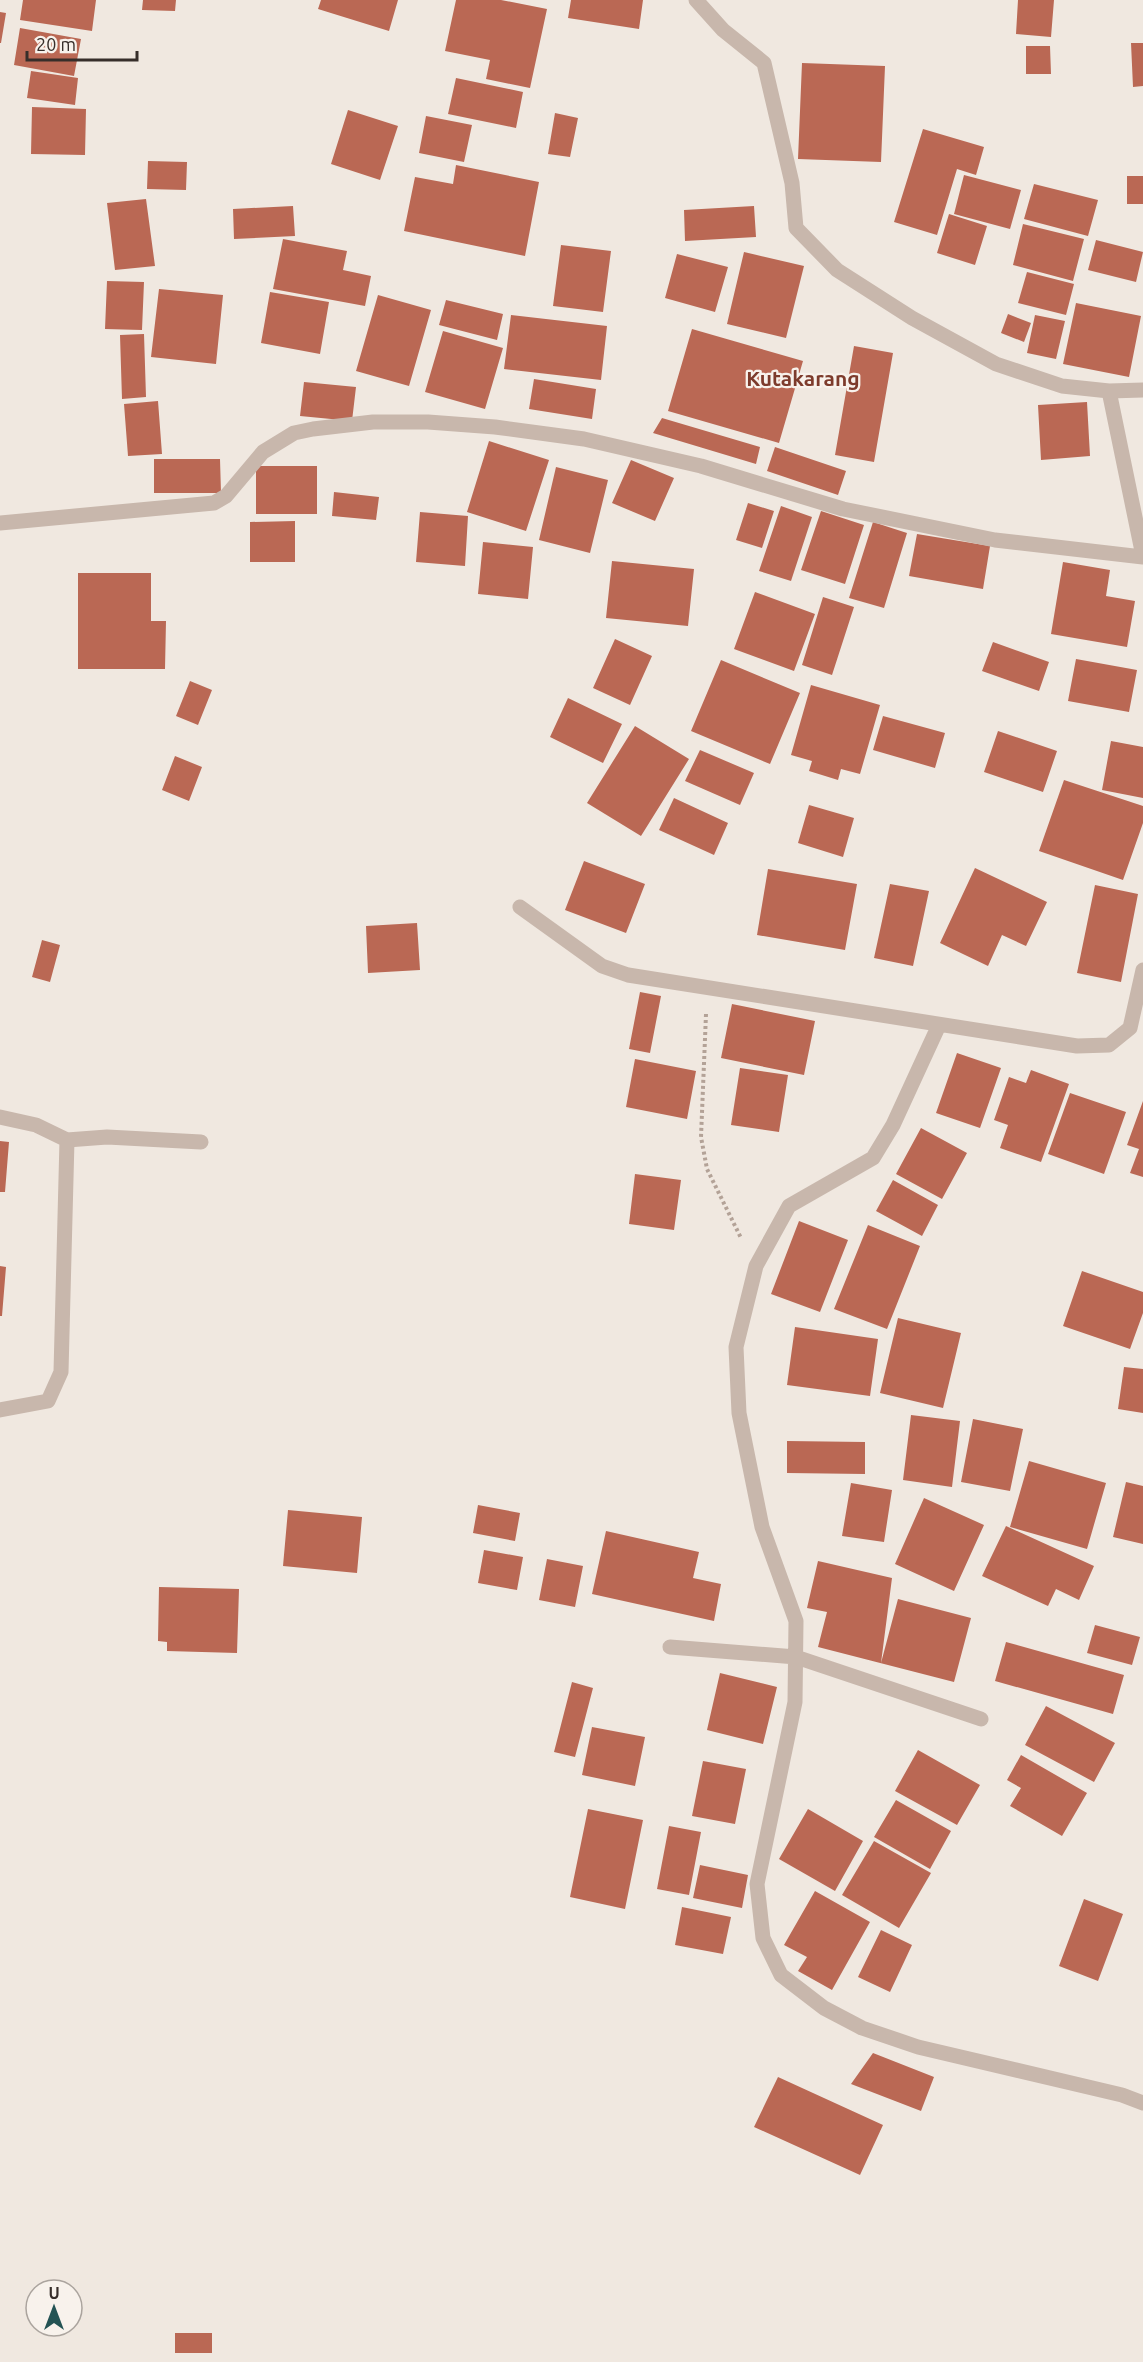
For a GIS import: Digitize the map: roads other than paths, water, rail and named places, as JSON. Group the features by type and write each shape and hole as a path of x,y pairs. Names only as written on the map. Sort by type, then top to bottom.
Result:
{"street":[{"path":"696,0 723,30 764,63 792,183 796,228 837,270 912,318 996,364 1062,386 1109,391 1143,390"},
{"path":"0,523 214,503 226,496 263,452 294,433 373,422 428,422 495,427 584,439 701,466 843,509 994,540 1143,557 1109,391"},
{"path":"520,907 602,966 628,975 1077,1046 1108,1045 1136,1031 1143,970"},
{"path":"939,1025 893,1125 873,1158 789,1206 756,1266 736,1347 739,1413 762,1527 796,1621 795,1702 757,1884 763,1938 781,1975 824,2008 862,2028 918,2047 1122,2095 1143,2103"},
{"path":"0,1117 36,1125 67,1140 107,1137 201,1142"},
{"path":"0,1410 48,1401 61,1372 67,1140"},
{"path":"670,1647 796,1657 981,1719"}],"district":[{"name":"Kutakarang","path":"803,379"}]}
